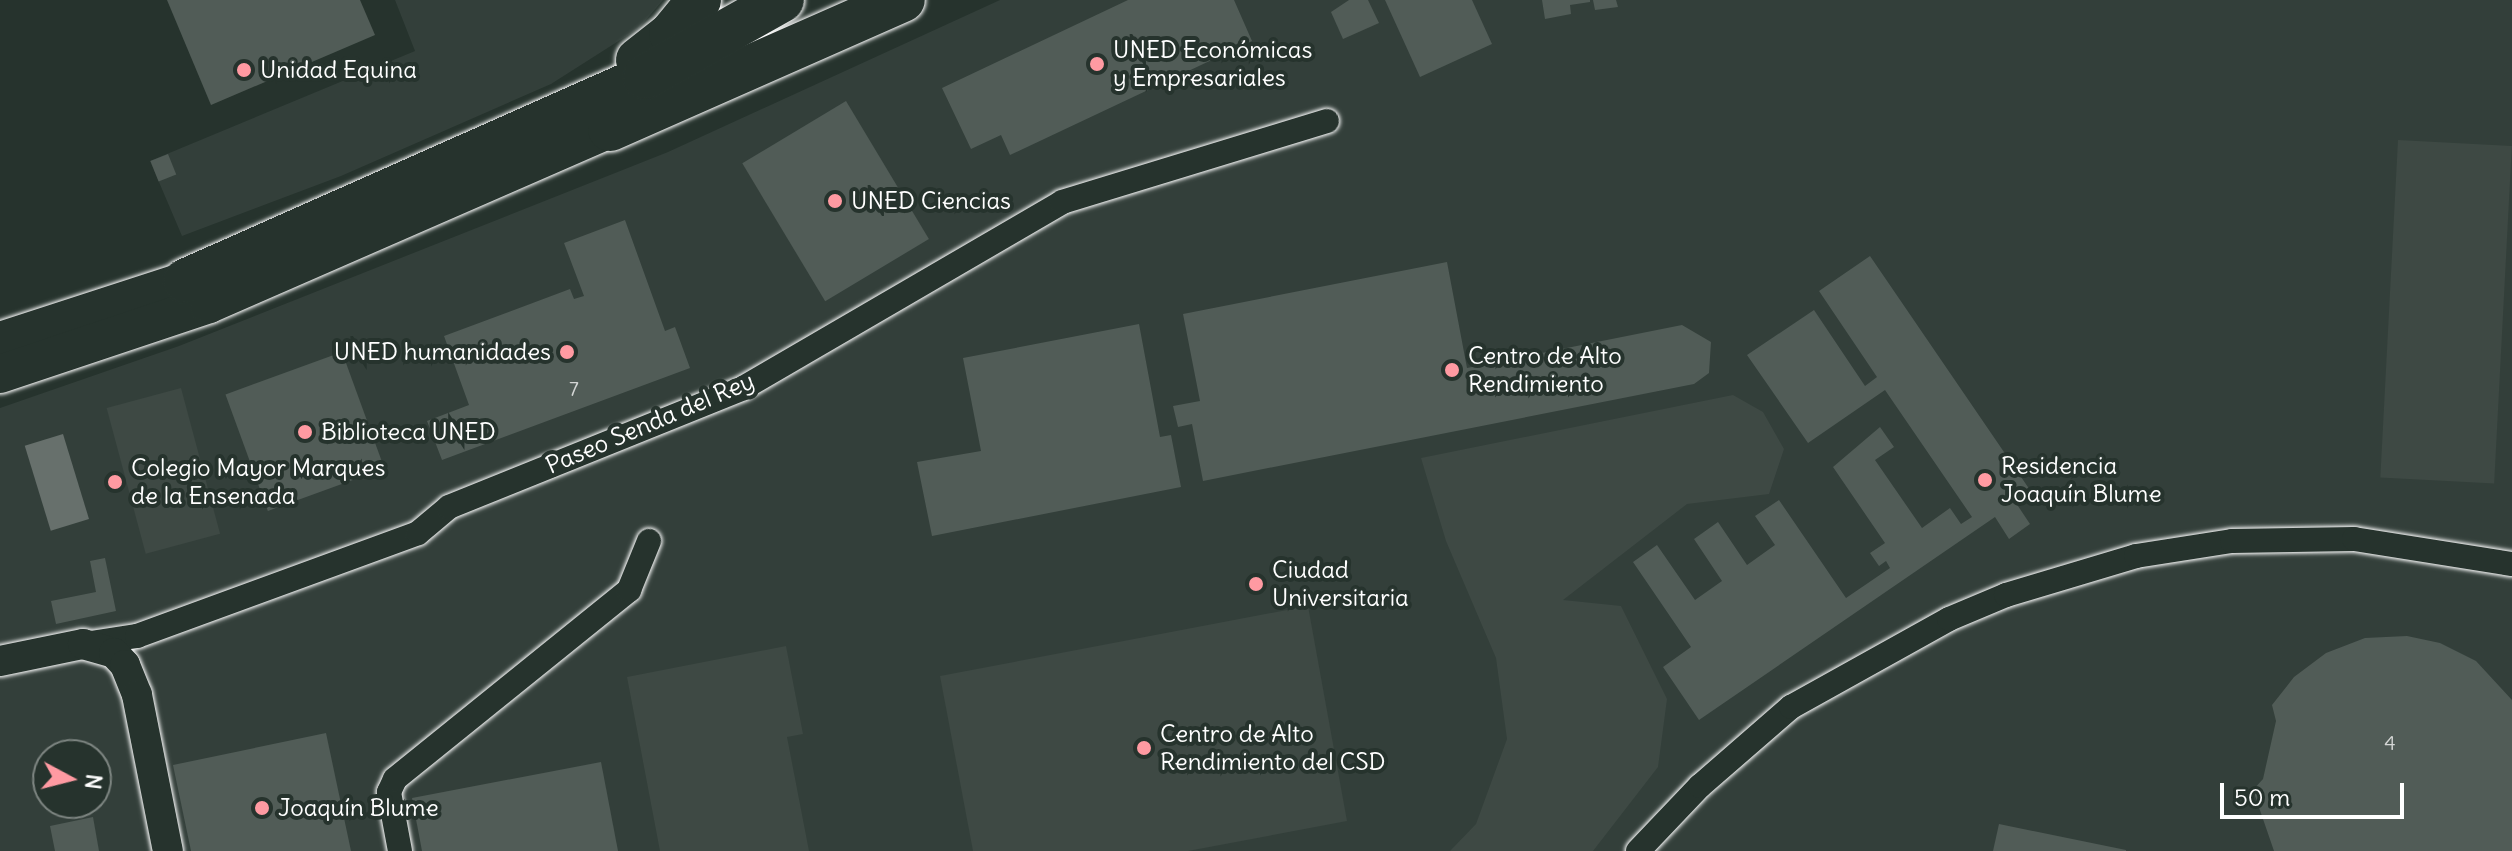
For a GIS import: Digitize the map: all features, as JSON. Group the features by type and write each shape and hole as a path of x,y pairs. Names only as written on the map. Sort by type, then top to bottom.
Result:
{"highway":[{"path":"481,154 620,73 671,34 699,0"},
{"path":"185,281 481,154 645,77 782,0"},
{"path":"610,129 903,0"}],"main road":[{"path":"0,374 209,304 610,129"},
{"path":"0,341 185,281"}],"street":[{"name":"Paseo Senda del Rey","path":"0,661 153,630 418,533 449,507 743,388 1062,202 1327,121"},
{"path":"1638,851 1700,786 1791,707 1949,619 2047,582 2136,556 2290,539 2403,544 2512,564"},
{"path":"400,851 389,792 395,779 629,590 649,541"},
{"path":"153,630 140,655 137,695 168,851"},
{"path":"83,644 114,653 137,695"}],"shaded area":[{"path":"395,0 663,0 639,28 551,84 341,176 182,236 150,161 415,51"},
{"name":"Ciudad Universitaria","path":"1000,0 2512,0 2512,851 0,851 0,408 179,346 668,152"},
{"path":"2398,140 2512,146 2494,484 2380,478"},
{"path":"181,388 220,534 146,554 107,408"},
{"path":"1733,395 1763,412 1784,449 1769,494 1687,504 1563,600 1621,606 1667,699 1658,767 1593,851 1450,851 1476,824 1507,739 1496,658 1446,541 1421,458"},
{"path":"63,434 89,519 51,531 25,446"},
{"name":"Centro de Alto Rendimiento del CSD","path":"1308,606 1347,821 1188,851 973,851 940,676"},
{"path":"786,646 803,734 787,737 809,851 660,851 627,677"}],"building":[{"name":"Unidad Equina","path":"167,0 360,0 375,35 211,105"},
{"name":"UNED Económicas y Empresariales","path":"1128,0 1234,0 1252,41 1010,155 1001,135 971,149 942,88"},
{"path":"1349,0 1368,0 1379,23 1343,39 1331,12"},
{"path":"1385,0 1472,0 1492,44 1420,77"},
{"path":"1542,0 1590,2 1570,5 1571,14 1545,19"},
{"path":"1593,0 1616,0 1618,7 1595,10"},
{"name":"UNED Ciencias","path":"846,101 929,239 825,301 742,163"},
{"path":"168,154 176,174 159,182 150,161"},
{"name":"UNED humanidades","path":"625,220 665,331 675,327 690,368 442,460 427,421 469,405 444,336 570,289 574,299 584,296 564,243"},
{"name":"Residencia Joaquín Blume","path":"1870,256 2032,493 2016,503 2030,524 2009,539 1995,517 1699,720 1663,667 1691,647 1633,562 1657,545 1695,600 1722,581 1694,539 1718,522 1747,565 1775,545 1755,516 1779,500 1846,598 1890,568 1886,561 1879,566 1870,553 1885,543 1833,467 1880,427 1894,447 1875,460 1922,528 1950,508 1961,524 1972,517 1885,390 1808,443 1747,355 1814,310 1865,386 1877,377 1819,291"},
{"name":"Centro de Alto Rendimiento","path":"1447,262 1467,368 1682,325 1711,342 1709,373 1694,384 1203,481 1192,424 1178,427 1173,406 1200,401 1183,314"},
{"path":"1139,324 1160,437 1171,435 1181,487 932,536 917,462 981,451 963,358"},
{"name":"Biblioteca UNED","path":"342,352 384,469 268,511 225,394"},
{"path":"105,558 116,611 56,624 51,601 96,592 90,561"},
{"path":"2407,636 2440,643 2476,661 2512,700 2512,851 2274,851 2253,790 2263,779 2276,721 2272,705 2294,677 2326,653 2365,638"},
{"name":"Joaquín Blume","path":"326,733 351,851 191,851 173,765"},
{"path":"601,762 618,851 422,851 412,798"},
{"path":"93,819 99,851 55,851 50,826"},
{"path":"1999,824 2126,850 2126,851 1993,851"}],"place":[{"name":"UNED Económicas y Empresariales","path":"1097,64"},
{"name":"Unidad Equina","path":"244,70"},
{"name":"UNED Ciencias","path":"835,201"},
{"name":"UNED humanidades","path":"567,352"},
{"name":"Centro de Alto Rendimiento","path":"1452,370"},
{"name":"Biblioteca UNED","path":"305,432"},
{"name":"Residencia Joaquín Blume","path":"1985,480"},
{"name":"Colegio Mayor Marques de la Ensenada","path":"115,482"},
{"name":"Ciudad Universitaria","path":"1256,584"},
{"name":"Centro de Alto Rendimiento del CSD","path":"1144,748"},
{"name":"Joaquín Blume","path":"262,808"}]}
